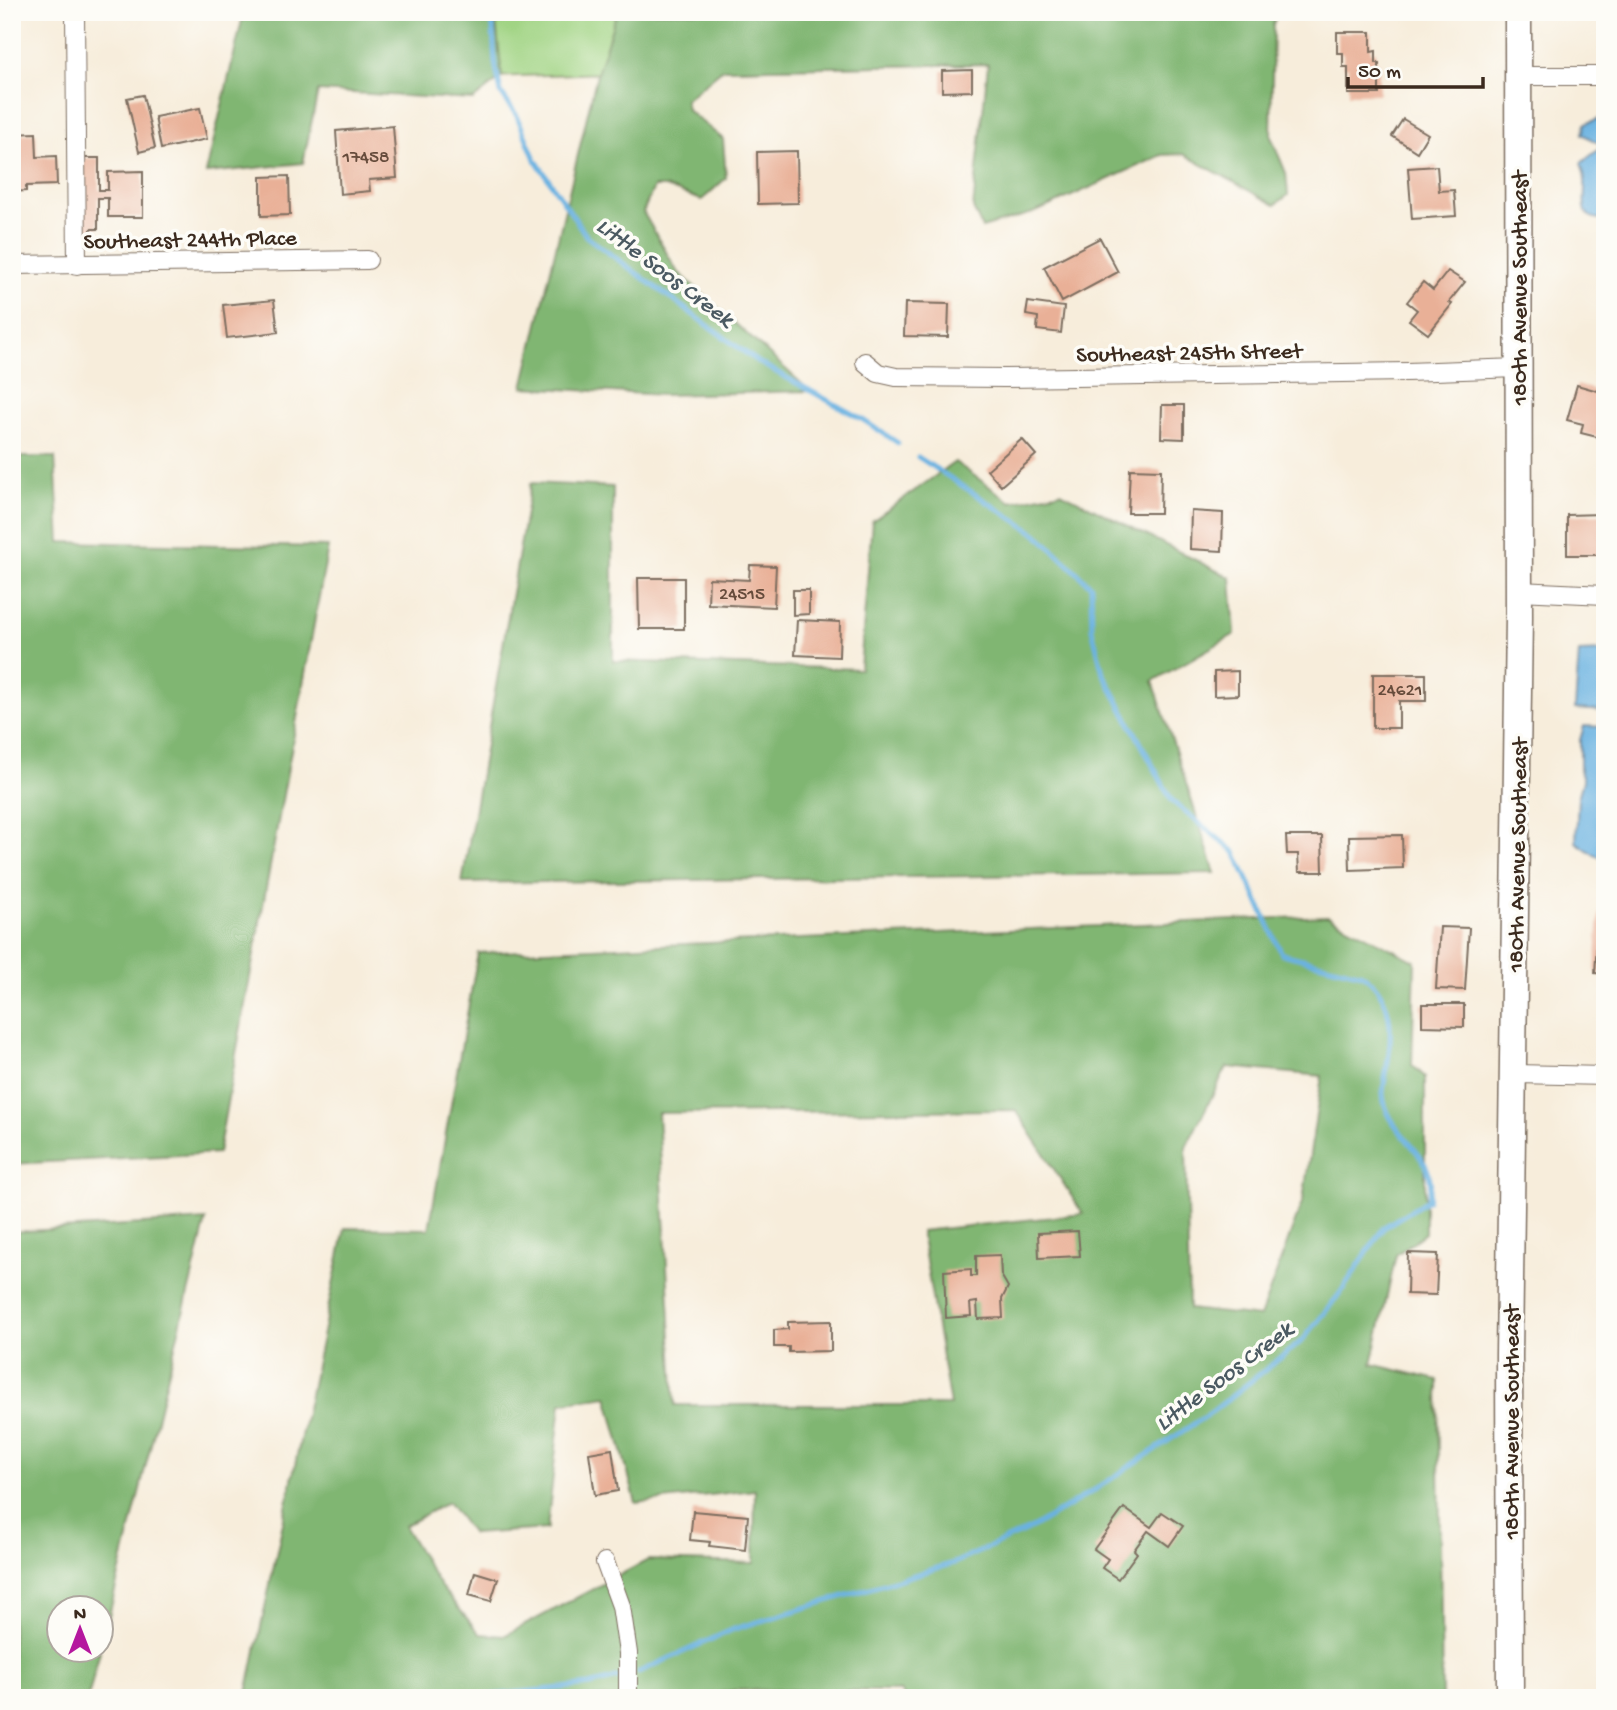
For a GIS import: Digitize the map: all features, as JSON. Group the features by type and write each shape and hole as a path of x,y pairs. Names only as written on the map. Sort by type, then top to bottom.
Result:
{"street":[{"path":"75,12 77,265"},
{"name":"180th Avenue Southeast","path":"1510,1698 1509,1355 1519,591 1518,12"},
{"path":"1518,76 1605,76"},
{"name":"Southeast 244th Place","path":"12,265 368,260"},
{"name":"Southeast 245th Street","path":"865,362 878,373 896,377 1004,378 1393,373 1518,368"},
{"path":"1519,591 1605,595"},
{"path":"1514,1074 1605,1076"},
{"path":"605,1562 621,1606 628,1653 628,1698"}],"green space":[{"path":"244,12 495,12 502,77 473,100 318,91 303,163 206,173"},
{"path":"489,12 1244,12 1245,59 723,69 489,77"},
{"path":"617,12 1278,12 1273,24 1271,137 1286,173 1288,195 1275,205 1183,154 1162,155 1036,212 982,228 973,208 988,64 723,69 685,100 687,110 723,139 726,178 702,200 665,187 654,187 643,212 677,271 810,391 664,395 523,387 597,74"},
{"path":"12,457 55,457 60,542 328,547 218,1153 12,1164"},
{"path":"955,462 1011,502 1061,492 1231,578 1235,634 1153,681 1215,873 462,883 531,483 613,487 613,661 860,669 872,521"},
{"path":"1328,916 1415,961 1412,1065 1425,1077 1425,1233 1396,1255 1372,1364 1438,1380 1442,1698 904,1698 902,1691 735,1690 695,1698 246,1698 345,1228 429,1229 478,953","holes":["1227,1067 1322,1076 1303,1200 1260,1317 1189,1309 1186,1147","1016,1110 1083,1214 921,1231 950,1405 675,1405 658,1113","607,1396 636,1503 755,1490 754,1563 648,1560 504,1636 480,1634 440,1586 404,1526 448,1502 472,1534 547,1529 561,1403"]},
{"path":"206,1220 114,1594 46,1594 46,1664 97,1664 88,1698 12,1698 12,1232"}],"water":[{"path":"1598,119 1605,120 1605,219 1591,217 1585,210 1585,180 1581,163 1599,149 1600,144 1582,134 1585,124"},
{"path":"1605,651 1605,711 1575,709 1579,652"},
{"path":"1584,726 1605,727 1605,858 1596,856 1576,842 1578,798 1583,781 1580,770 1580,740"}],"building":[{"path":"1337,32 1371,32 1371,52 1376,51 1376,63 1379,63 1379,94 1348,94 1348,67 1343,67 1343,53 1337,53"},
{"path":"972,70 972,91 942,92 942,71"},
{"path":"143,95 155,148 139,152 127,98"},
{"path":"200,108 207,139 161,149 155,117"},
{"path":"1403,119 1428,134 1417,152 1392,136"},
{"path":"393,126 397,178 369,180 370,191 340,194 336,131"},
{"path":"36,133 37,157 56,156 57,185 26,186 26,191 12,192 12,134"},
{"path":"797,151 798,203 758,204 757,152"},
{"path":"82,158 99,158 99,190 108,190 108,172 143,171 143,217 108,217 108,198 98,198 98,229 91,229 91,236 85,236"},
{"path":"1437,166 1439,191 1454,190 1456,216 1412,219 1408,168"},
{"path":"289,176 290,215 261,216 261,177"},
{"path":"1100,238 1118,272 1062,302 1044,267"},
{"path":"1448,271 1465,282 1449,302 1452,304 1428,334 1409,320 1417,310 1407,302 1423,282 1433,290"},
{"path":"274,300 278,332 227,338 223,305"},
{"path":"1028,302 1064,307 1061,333 1037,330 1038,317 1026,315"},
{"path":"905,303 949,304 948,337 904,336"},
{"path":"1577,385 1605,393 1605,439 1581,433 1583,424 1567,420"},
{"path":"1162,405 1184,405 1184,439 1161,438"},
{"path":"1022,439 1036,455 1001,486 987,470"},
{"path":"1130,469 1161,470 1160,513 1128,513"},
{"path":"1191,511 1223,513 1222,551 1190,549"},
{"path":"1602,514 1603,555 1567,555 1567,515"},
{"path":"750,565 776,566 774,607 708,604 709,578 749,580"},
{"path":"638,578 684,578 684,629 639,629"},
{"path":"793,590 809,590 809,614 793,615"},
{"path":"797,620 840,622 839,657 795,655"},
{"path":"1238,671 1238,695 1214,696 1214,672"},
{"path":"1373,674 1426,674 1426,701 1399,701 1399,728 1373,728"},
{"path":"1402,835 1403,868 1350,870 1349,836"},
{"path":"1286,836 1322,836 1323,872 1299,872 1298,854 1287,854"},
{"path":"1599,913 1605,913 1605,974 1595,973"},
{"path":"1440,927 1469,928 1465,990 1436,989"},
{"path":"1422,1004 1464,1004 1464,1027 1422,1026"},
{"path":"1078,1231 1080,1256 1039,1258 1038,1233"},
{"path":"1408,1253 1438,1254 1436,1295 1407,1294"},
{"path":"1000,1255 1001,1275 1008,1287 1002,1299 1003,1318 978,1319 977,1302 970,1303 971,1316 946,1318 944,1271 971,1269 971,1276 976,1276 976,1256"},
{"path":"831,1321 831,1351 789,1352 789,1347 774,1347 774,1330 788,1329 788,1322"},
{"path":"612,1449 618,1491 595,1495 589,1453"},
{"path":"1124,1508 1151,1527 1162,1512 1183,1526 1169,1546 1148,1531 1134,1550 1137,1553 1118,1579 1102,1568 1108,1559 1094,1549"},
{"path":"693,1511 748,1516 745,1550 709,1546 710,1542 690,1540"},
{"path":"475,1572 498,1579 491,1601 469,1595"}],"waterway":[{"name":"Little Soos Creek","path":"492,12 495,63 501,93 517,116 535,159 587,237 758,362 860,418 898,443"},
{"name":"Little Soos Creek","path":"639,1672 734,1629 954,1563 1034,1527 1213,1411 1303,1340 1341,1292 1384,1227 1428,1200 1431,1184 1427,1168 1390,1118 1385,1106 1383,1091 1390,1028 1386,1004 1380,993 1362,974 1282,954 1235,852 1172,801 1103,673 1092,629 1091,586 1038,535 918,457"},
{"name":"Little Soos Creek","path":"466,1698 590,1685 617,1678"}]}
